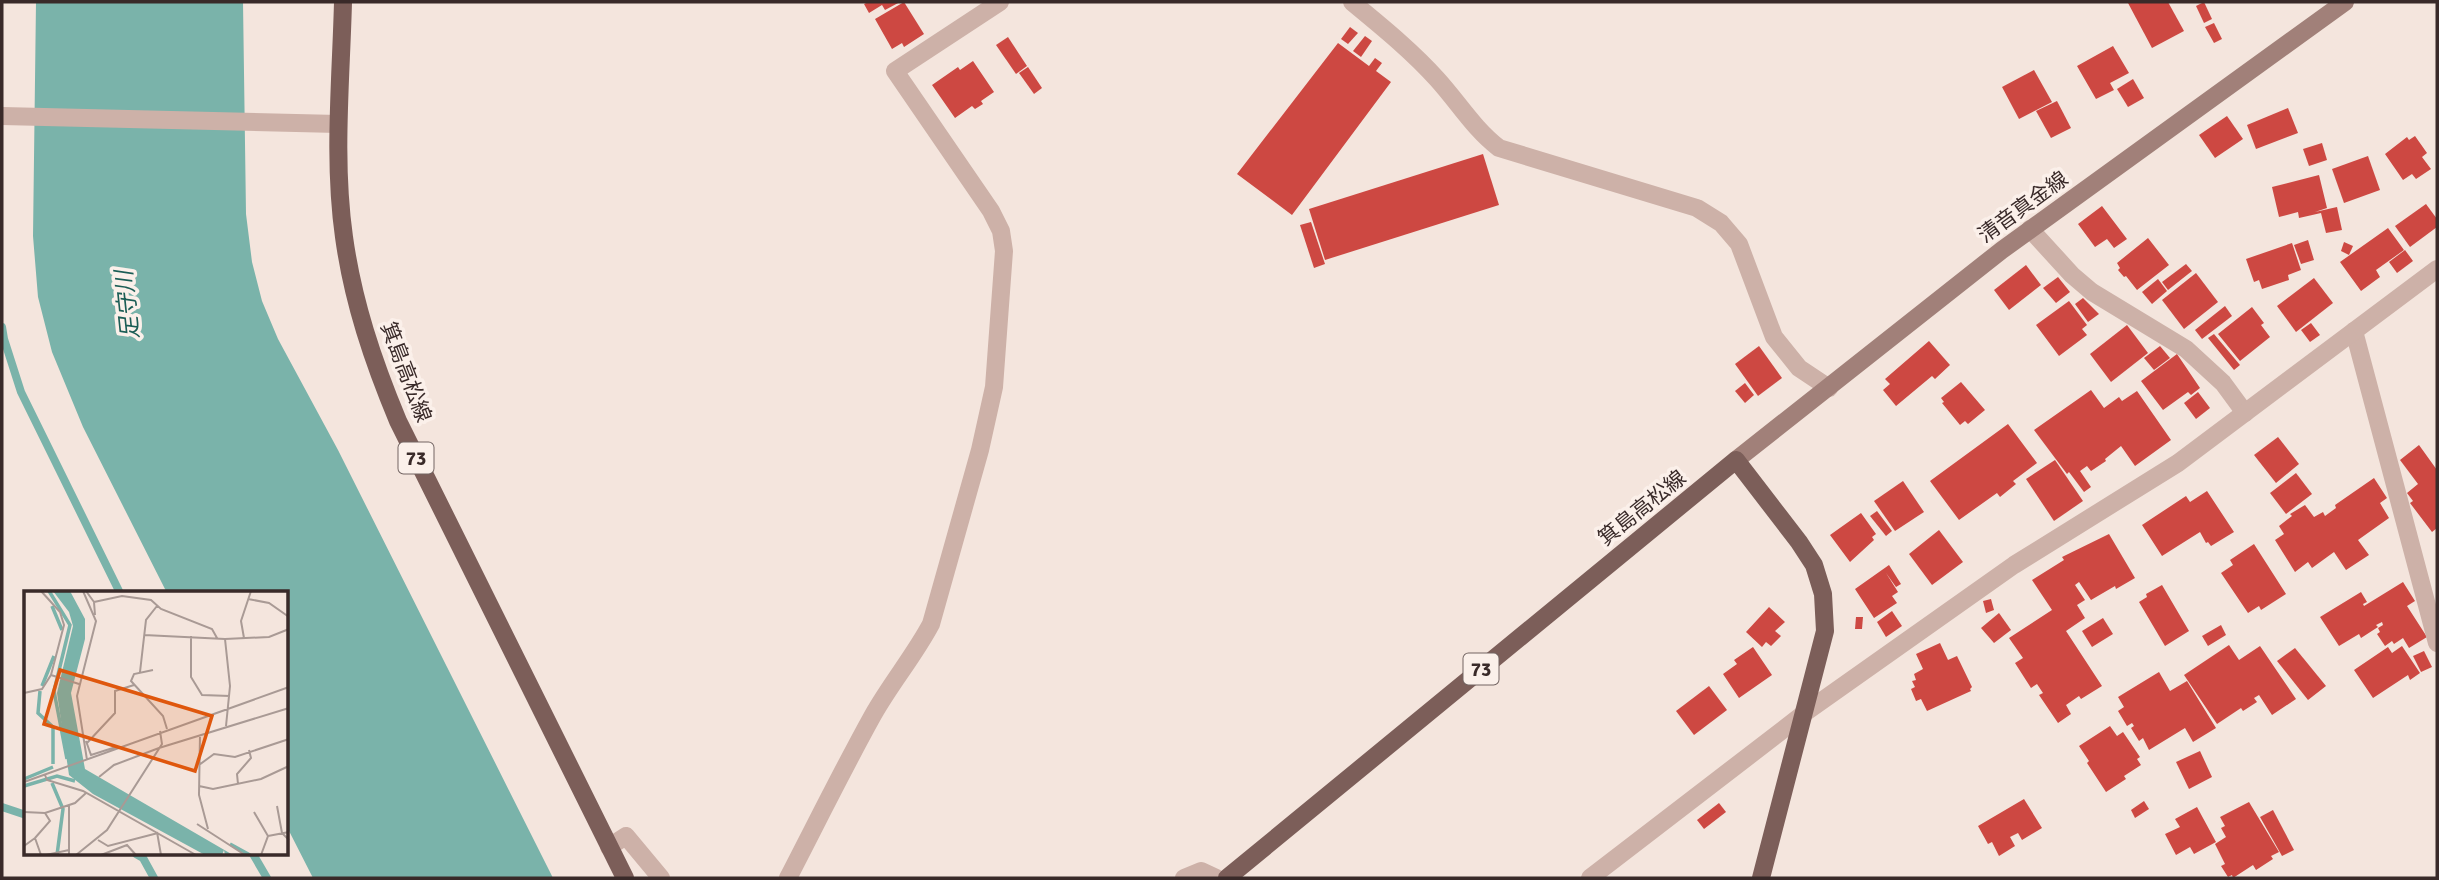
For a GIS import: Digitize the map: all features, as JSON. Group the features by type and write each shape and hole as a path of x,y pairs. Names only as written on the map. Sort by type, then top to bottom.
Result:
{"main road":[{"name":"箕島高松線","path":"343,2 338,124 344,234 373,362 398,421 625,878"},
{"name":"清音真金線","path":"1736,460 2030,229 2345,2"},
{"name":"箕島高松線","path":"1227,878 1736,460"},
{"path":"1736,460 1814,565 1823,594 1825,631 1806,712 1760,878"}],"street":[{"path":"788,878 873,714 891,684 917,650 931,624 980,450 994,387 1004,251 1000,231 991,211 895,71 1000,2"},
{"path":"1352,2 1435,77 1476,128 1499,148 1697,208 1721,223 1739,244 1774,337 1799,368 1829,388"},
{"path":"2,116 338,124"},
{"path":"2030,229 2072,275 2092,292 2186,349 2223,383 2245,413"},
{"path":"1590,878 1806,712 2014,565 2178,463 2437,269"},
{"path":"2354,331 2437,643"},
{"path":"609,847 626,836 661,878"},
{"path":"1185,878 1201,871 1216,878"}],"water":[{"name":"足守川","path":"36,2 243,2 246,214 252,262 262,301 278,339 338,450 553,878 313,878 289,831 289,591 166,591 83,427 52,352 38,297 33,236"}],"building":[{"path":"900,2 885,10 882,5 869,13 864,4"},
{"path":"904,2 924,34 904,47 902,43 892,49 875,19"},
{"path":"2129,2 2168,2 2184,31 2152,48"},
{"path":"2204,2 2212,19 2204,23 2196,6"},
{"path":"2214,23 2222,39 2214,43 2205,27"},
{"path":"1350,27 1358,33 1348,44 1341,39"},
{"path":"1365,36 1372,41 1361,57 1353,51"},
{"path":"1008,37 1027,66 1016,74 996,45"},
{"path":"1338,43 1369,66 1375,58 1382,63 1376,71 1391,82 1292,215 1237,174"},
{"path":"2113,46 2129,73 2110,83 2114,90 2096,99 2077,66"},
{"path":"973,61 994,92 981,101 983,104 975,109 972,106 955,118 932,85 958,67 960,70"},
{"path":"1028,67 1042,88 1034,94 1019,73"},
{"path":"2034,70 2052,102 2019,119 2002,87"},
{"path":"2133,79 2144,98 2128,107 2117,89"},
{"path":"2057,101 2071,128 2051,138 2036,111"},
{"path":"2288,108 2298,133 2256,149 2247,125"},
{"path":"2227,116 2243,139 2215,158 2199,135"},
{"path":"2415,136 2427,153 2422,157 2431,169 2416,179 2412,174 2403,180 2385,154 2407,137 2409,140"},
{"path":"2322,143 2327,160 2309,166 2303,149"},
{"path":"1483,154 1499,205 1325,260 1309,209"},
{"path":"2368,156 2380,190 2344,203 2332,169"},
{"path":"2319,175 2327,208 2315,212 2337,207 2342,230 2326,233 2321,213 2299,218 2298,212 2279,217 2272,187"},
{"path":"2426,204 2437,219 2437,227 2410,247 2395,226"},
{"path":"2102,206 2127,239 2114,248 2107,239 2095,247 2078,224"},
{"path":"1311,222 1325,264 1314,268 1300,225"},
{"path":"2388,228 2404,250 2376,270 2380,277 2361,291 2340,262"},
{"path":"2148,238 2169,265 2137,290 2118,270 2120,268 2117,263"},
{"path":"2308,240 2314,260 2301,264 2294,245"},
{"path":"2344,242 2353,246 2349,255 2341,251"},
{"path":"2292,243 2301,270 2288,275 2289,280 2262,289 2259,280 2254,282 2246,259"},
{"path":"2405,250 2413,261 2397,273 2389,262"},
{"path":"2186,264 2192,271 2168,290 2162,282"},
{"path":"2026,265 2041,285 2009,310 1994,290"},
{"path":"2196,273 2218,302 2184,329 2162,300"},
{"path":"2058,277 2070,292 2056,303 2043,288"},
{"path":"2314,278 2333,303 2296,332 2277,306"},
{"path":"2158,279 2167,291 2152,304 2142,292"},
{"path":"2083,298 2099,314 2088,322 2075,304"},
{"path":"2069,301 2087,325 2082,329 2087,335 2059,356 2036,325"},
{"path":"2225,306 2232,316 2202,339 2195,330"},
{"path":"2252,307 2270,337 2240,361 2218,334"},
{"path":"2311,323 2320,335 2310,342 2301,330"},
{"path":"2127,325 2148,353 2111,382 2090,354"},
{"path":"2214,334 2240,365 2234,370 2208,338"},
{"path":"1929,341 1950,365 1935,379 1932,376 1896,406 1883,390 1890,384 1885,379"},
{"path":"1759,346 1782,378 1758,396 1735,364"},
{"path":"2160,346 2170,358 2154,370 2144,358"},
{"path":"2177,354 2200,388 2191,395 2188,392 2163,410 2141,381"},
{"path":"1961,382 1985,410 1968,424 1965,421 1960,425 1941,398"},
{"path":"1745,383 1754,395 1745,403 1735,391"},
{"path":"2091,390 2104,408 2119,397 2122,401 2137,391 2171,440 2135,466 2121,446 2091,471 2087,466 2080,471 2091,487 2084,492 2034,430"},
{"path":"2198,392 2210,408 2196,419 2184,403"},
{"path":"2008,424 2037,463 2013,481 2016,484 2000,497 1997,493 1959,520 1930,481"},
{"path":"2278,437 2299,464 2276,483 2254,455"},
{"path":"2419,445 2437,470 2437,528 2432,532 2410,503 2413,501 2407,493 2418,484 2400,460"},
{"path":"2055,460 2083,501 2054,521 2026,479"},
{"path":"2296,473 2312,494 2286,514 2270,493"},
{"path":"2374,478 2387,498 2380,503 2389,518 2358,540 2369,555 2346,570 2334,552 2312,568 2308,562 2295,572 2275,540 2284,534 2279,526 2292,516 2290,514 2305,505 2314,517 2323,512 2325,516 2336,508 2335,505"},
{"path":"1903,481 1924,512 1895,531 1874,501"},
{"path":"2207,491 2234,532 2211,546 2200,532 2162,556 2142,525 2186,496 2190,502"},
{"path":"1877,511 1892,531 1886,536 1870,516"},
{"path":"1861,513 1876,534 1872,537 1874,540 1850,562 1830,535"},
{"path":"1939,530 1963,562 1932,585 1909,554"},
{"path":"2109,534 2135,578 2091,600 2079,582 2075,585 2085,600 2077,605 2085,618 2066,631 2102,686 2066,705 2071,714 2058,723 2039,695 2043,693 2037,684 2031,688 2015,663 2023,658 2009,638 2052,610 2032,580 2064,560 2062,557"},
{"path":"2254,544 2286,594 2261,610 2259,606 2248,613 2221,573 2233,565 2230,560"},
{"path":"1889,565 1901,584 1896,587 1886,573 1898,592 1892,596 1897,603 1874,618 1855,589"},
{"path":"2403,582 2415,601 2407,606 2427,637 2409,648 2403,638 2385,646 2377,634 2382,622 2361,638 2359,634 2339,646 2320,617 2361,592 2367,602 2364,606"},
{"path":"2162,585 2189,631 2165,646 2139,602 2147,597 2146,594"},
{"path":"1991,599 1994,610 1986,613 1983,601"},
{"path":"1769,607 1785,622 1775,631 1781,636 1771,646 1766,642 1762,647 1746,632"},
{"path":"1892,611 1902,626 1886,637 1877,622"},
{"path":"1999,613 2011,630 1994,643 1981,628"},
{"path":"1856,617 1863,617 1862,629 1855,629"},
{"path":"2103,618 2113,634 2092,647 2082,631"},
{"path":"2221,625 2226,635 2208,646 2202,636"},
{"path":"1940,643 1948,660 1957,656 1972,687 1971,691 1927,711 1921,699 1916,701 1911,689 1915,687 1912,681 1916,680 1914,674 1923,669 1916,654"},
{"path":"2229,645 2239,660 2260,646 2296,699 2272,715 2259,695 2254,698 2257,702 2243,711 2241,708 2217,724 2184,675"},
{"path":"2402,646 2420,673 2410,680 2408,675 2373,698 2354,670 2388,647 2392,653"},
{"path":"1753,647 1772,675 1739,698 1723,674 1737,664 1734,660"},
{"path":"2295,648 2326,686 2308,700 2277,661"},
{"path":"2424,651 2432,667 2421,672 2413,656"},
{"path":"2159,672 2170,691 2187,681 2216,728 2193,742 2185,728 2149,750 2143,738 2139,741 2131,728 2134,726 2132,723 2127,726 2118,711 2124,707 2118,697"},
{"path":"1709,686 1727,710 1694,735 1676,711"},
{"path":"2110,726 2117,736 2123,732 2140,757 2137,759 2141,765 2106,792 2079,746"},
{"path":"2200,751 2212,777 2189,789 2176,762"},
{"path":"2024,799 2042,828 2022,840 2018,833 2010,837 2015,846 1999,856 1992,842 1988,844 1978,826"},
{"path":"2144,801 2149,809 2135,818 2131,810"},
{"path":"2249,802 2279,852 2256,870 2253,865 2233,878 2232,875 2228,877 2221,866 2225,864 2215,844 2226,837 2221,828 2225,826 2220,817"},
{"path":"1719,803 1726,812 1704,829 1697,820"},
{"path":"2197,807 2216,842 2194,854 2190,847 2176,855 2165,834 2180,827 2175,819"},
{"path":"2273,810 2294,850 2282,856 2260,817"}],"waterway":[{"path":"2,327 21,392 119,591"},
{"path":"2,807 24,814"},
{"path":"140,856 154,878"},
{"path":"254,856 267,878"}]}
